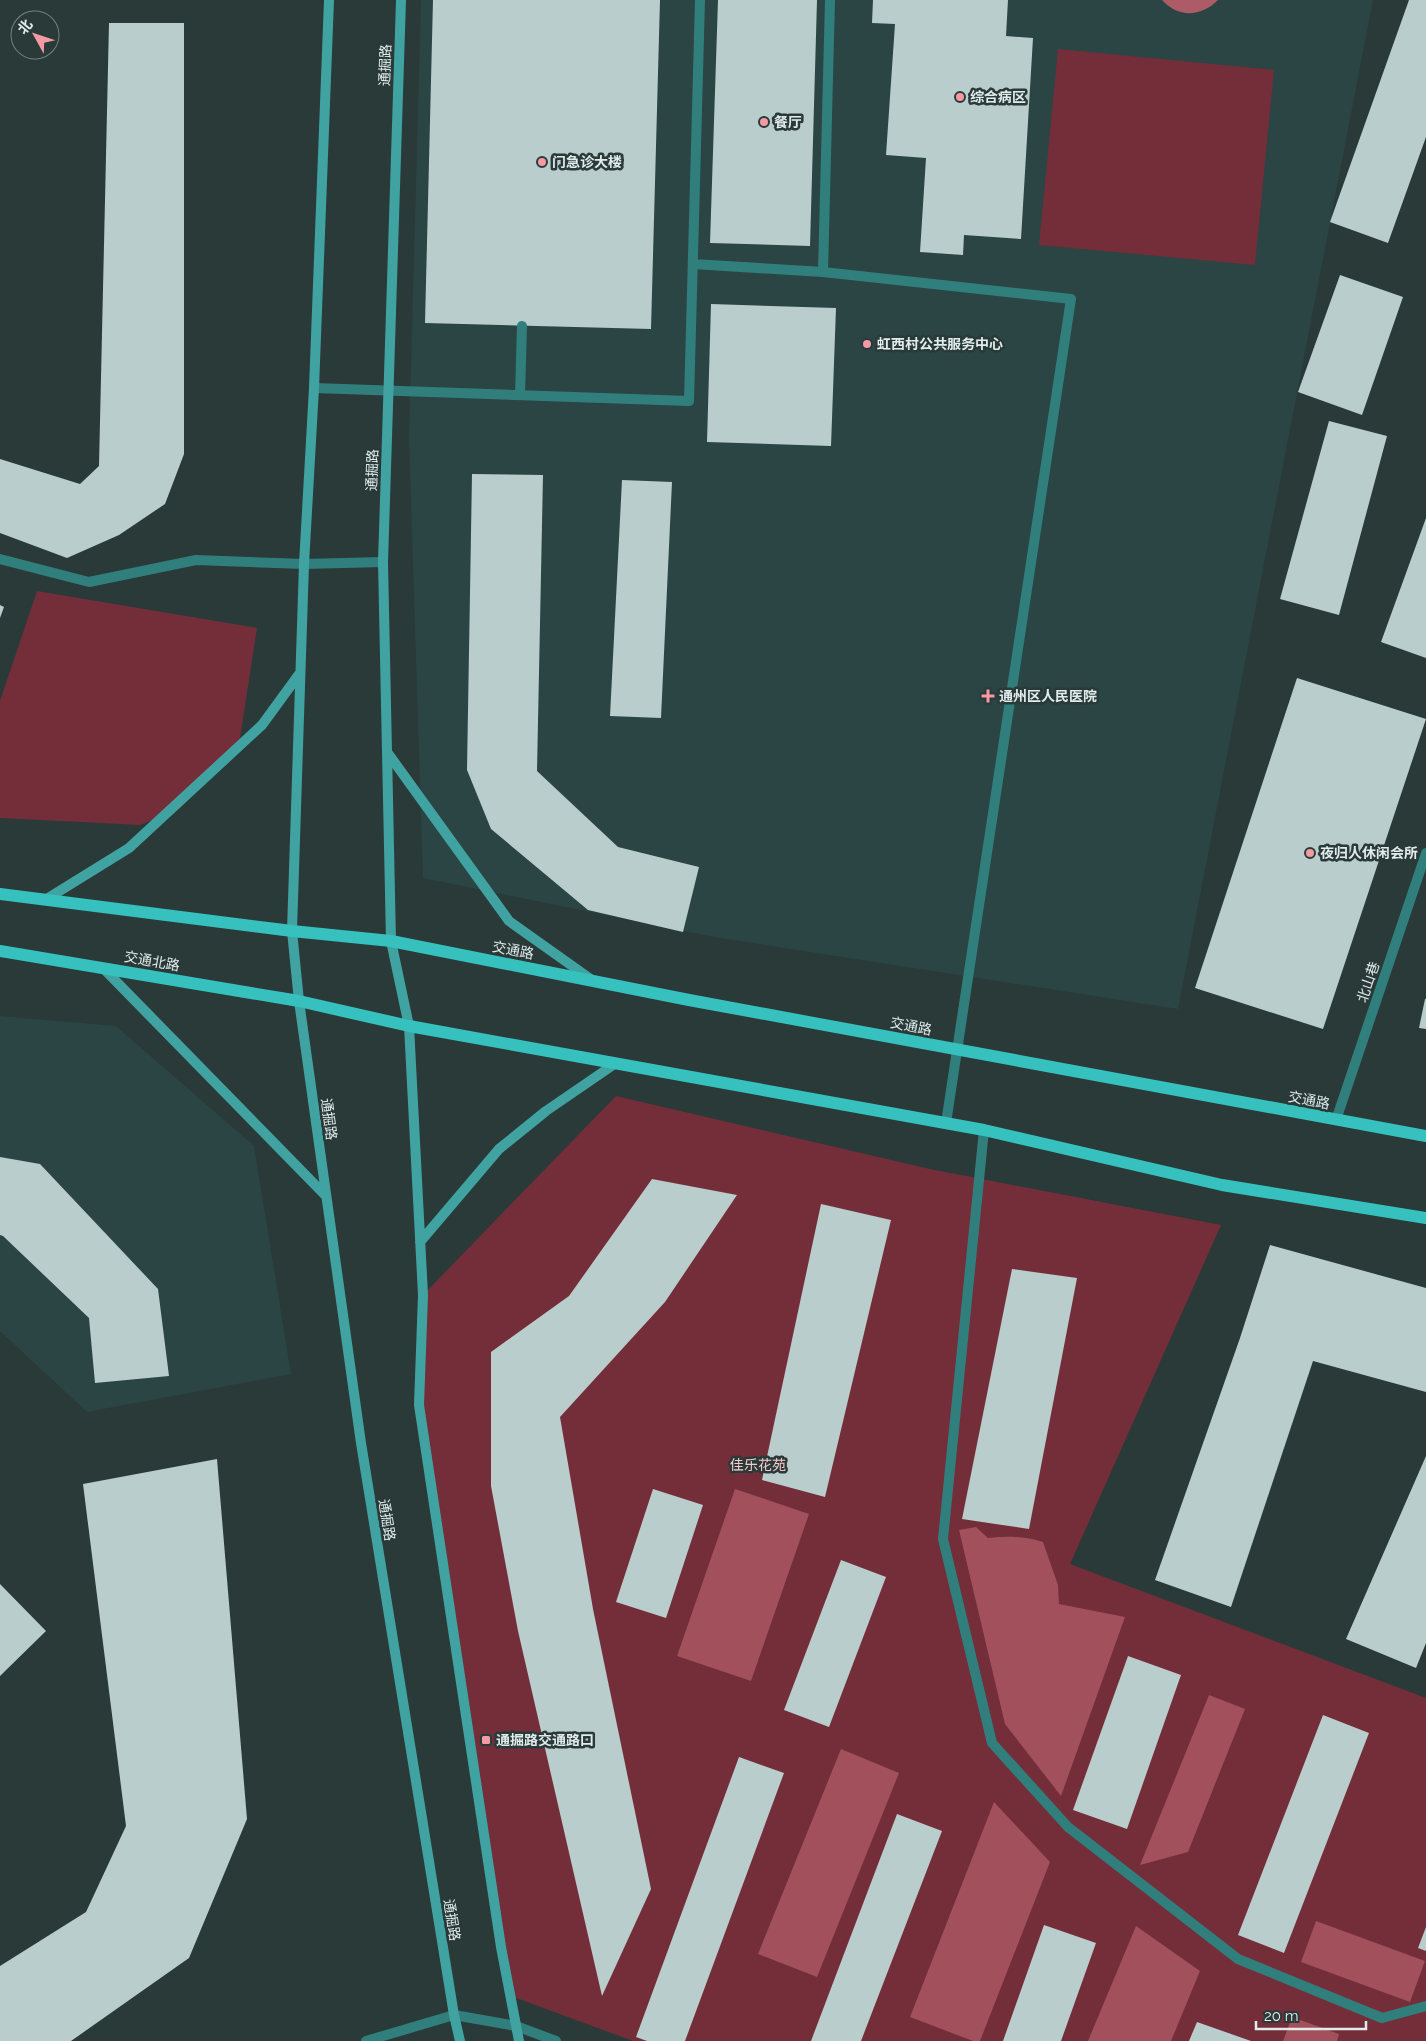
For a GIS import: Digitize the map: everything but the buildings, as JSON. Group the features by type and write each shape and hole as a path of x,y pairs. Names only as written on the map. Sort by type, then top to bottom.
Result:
{"main road":[{"path":"0,894 292,931 304,564 314,388 329,0"},
{"name":"通掘路","path":"401,0 383,562 392,942 409,1026"},
{"path":"45,900 130,848 262,725 300,672"},
{"path":"387,751 509,921 595,982"},
{"name":"通掘路","path":"292,931 299,1001 361,1443 454,2015 460,2041"},
{"name":"交通路","path":"292,931 392,942 595,982 1426,1136"},
{"name":"交通北路","path":"0,951 299,1001 409,1026"},
{"path":"102,968 326,1196"},
{"path":"519,2041 501,1947 419,1405 423,1295 409,1026 984,1130 1222,1185 1426,1218"},
{"path":"420,1242 499,1149 546,1111 616,1063"}],"street":[{"path":"314,388 689,401 700,0"},
{"path":"823,272 830,0"},
{"path":"693,264 823,272 1071,300 946,1123"},
{"path":"520,395 522,326"},
{"path":"0,559 89,582 196,560 304,564 383,562"},
{"name":"北山巷","path":"1336,1120 1426,853"},
{"path":"984,1130 942,1539 992,1743 1068,1827 1238,1959 1382,2018 1426,2006"},
{"path":"366,2041 454,2015 516,2026 556,2041"}],"shaded area":[{"name":"通州区人民医院","path":"421,0 1373,0 1178,1009 714,937 423,878 409,439"},
{"path":"1162,0 1218,0 1204,10 1190,13 1175,10"},
{"path":"0,1016 116,1026 254,1146 291,1374 87,1412 0,1331"},
{"path":"735,1489 809,1514 751,1681 677,1656"},
{"path":"976,1527 988,1538 1016,1537 1043,1542 1058,1585 1059,1604 1125,1617 1061,1796 1005,1724 959,1530"},
{"path":"1209,1695 1245,1709 1188,1852 1140,1865"},
{"path":"841,1749 899,1773 817,1977 758,1954"},
{"path":"994,1802 1050,1862 980,2041 973,2041 910,2017"},
{"path":"1316,1921 1425,1961 1410,2002 1301,1962"},
{"path":"1136,1926 1200,1971 1171,2041 1088,2041"},
{"path":"1292,2017 1339,2034 1337,2041 1283,2041"}],"green space":[{"path":"1058,49 1274,70 1255,265 1039,245"},
{"path":"37,591 257,628 238,751 179,809 140,825 0,818 0,701"},
{"name":"佳乐花苑","path":"616,1096 930,1169 1221,1225 1070,1564 1426,1698 1426,2041 633,2041 508,1995 419,1405 423,1295"}],"place":[{"name":"综合病区","path":"960,97"},
{"name":"餐厅","path":"764,122"},
{"name":"门急诊大楼","path":"542,162"},
{"name":"虹西村公共服务中心","path":"867,344"},
{"name":"通州区人民医院","path":"988,696"},
{"name":"夜归人休闲会所","path":"1310,853"},
{"name":"通掘路交通路口","path":"486,1740"}]}
